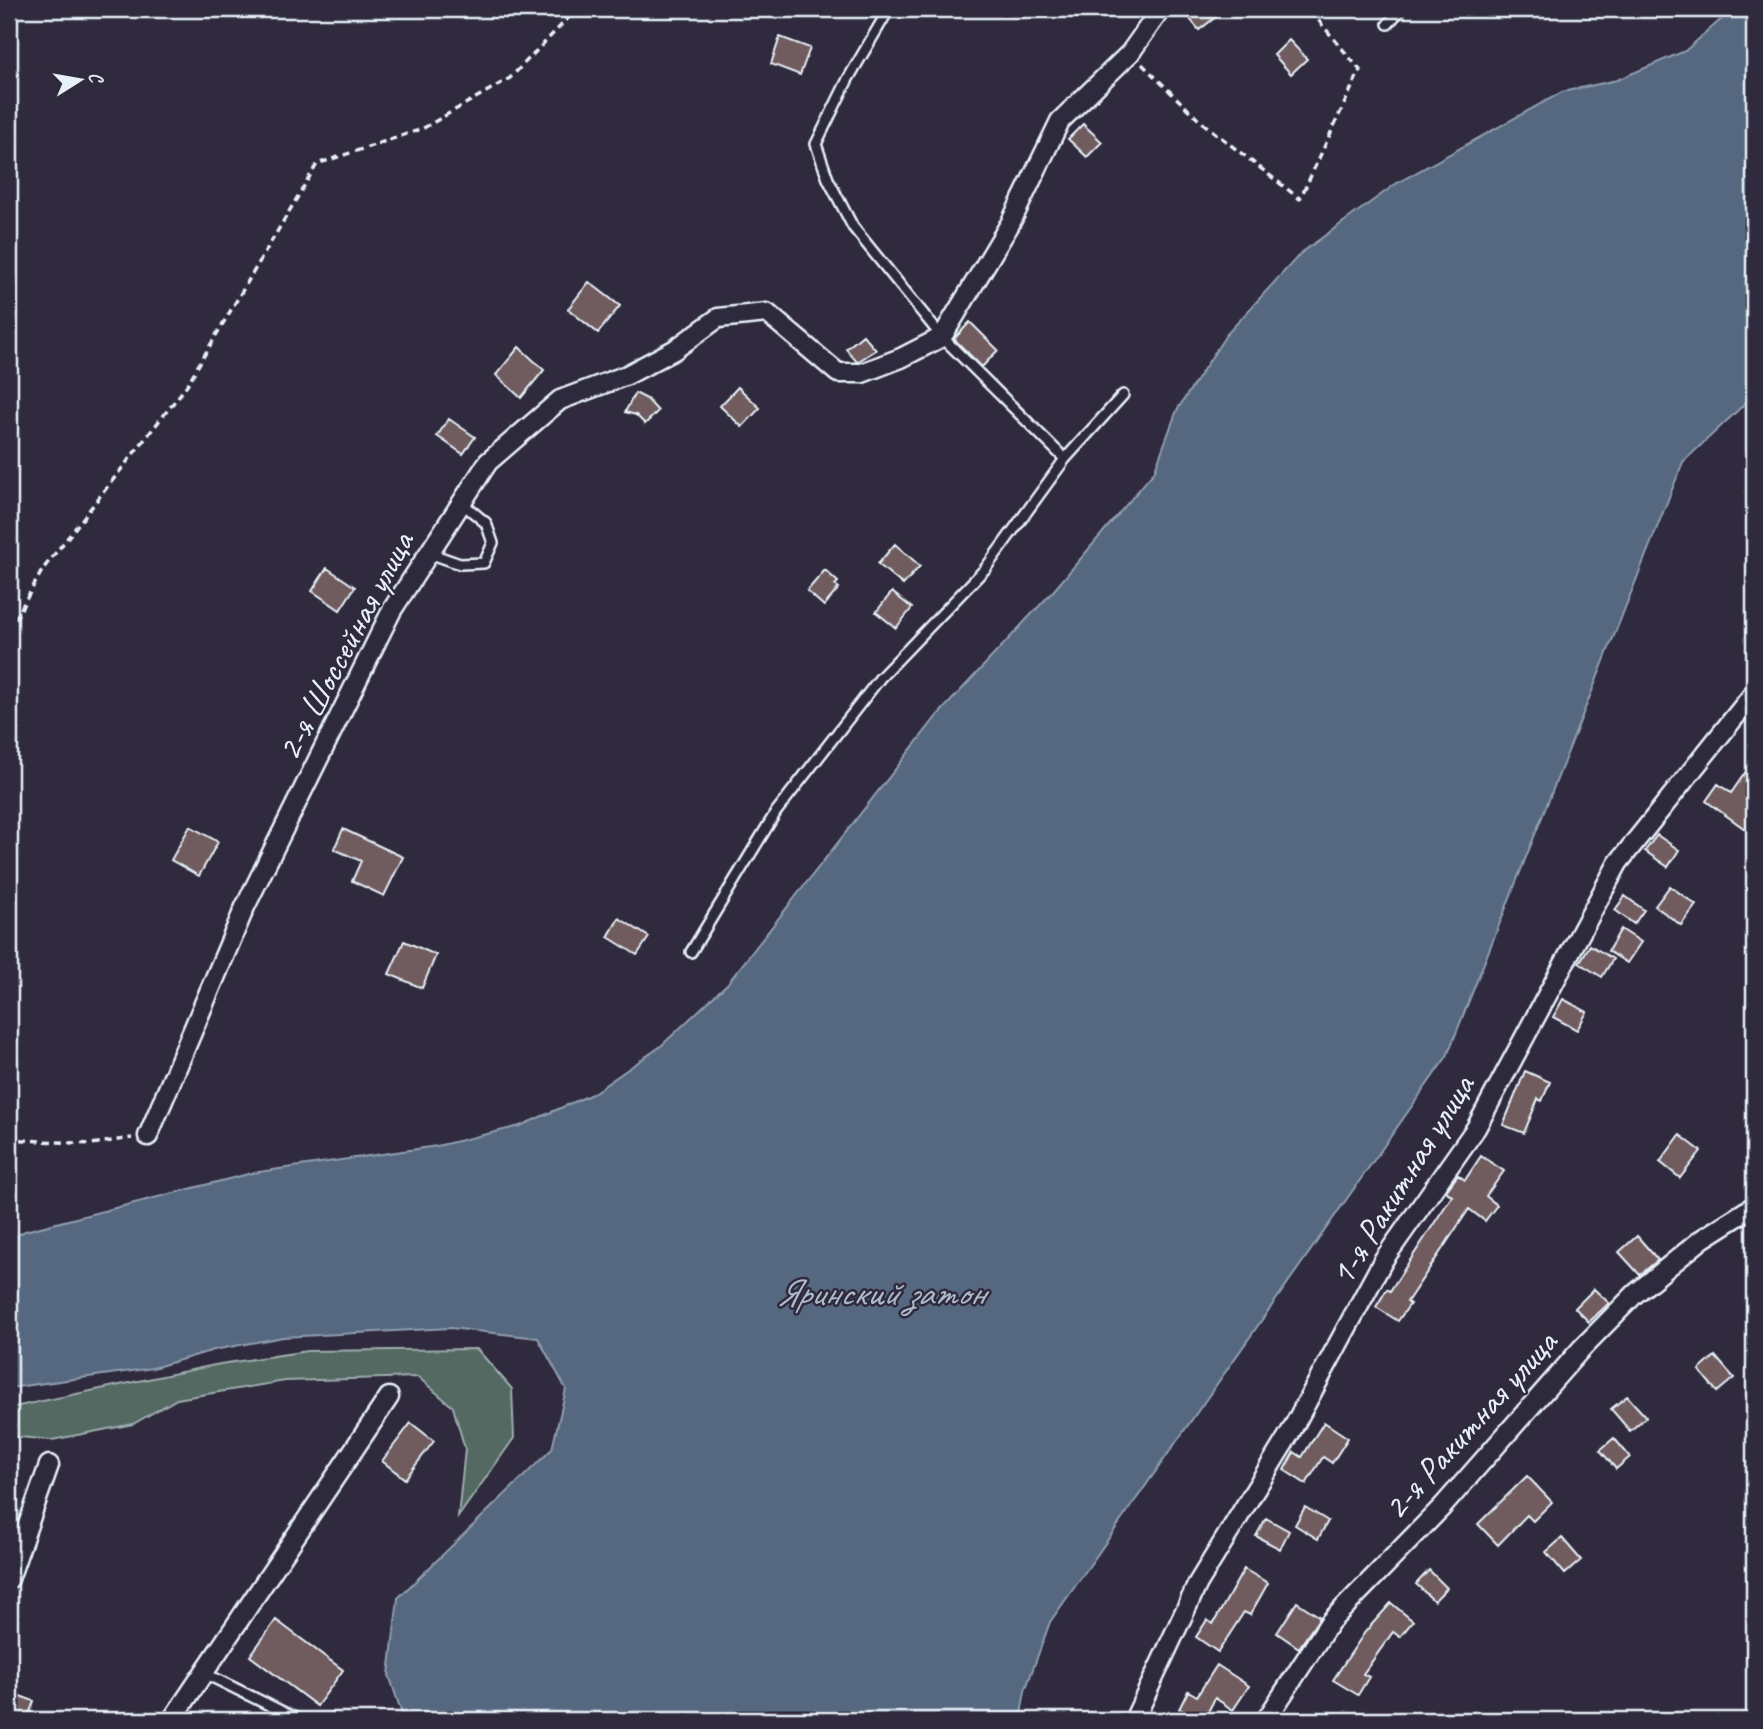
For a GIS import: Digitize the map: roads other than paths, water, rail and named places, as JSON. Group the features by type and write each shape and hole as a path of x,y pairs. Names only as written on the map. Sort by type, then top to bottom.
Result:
{"street":[{"path":"942,337 1010,223 1060,121 1130,53 1161,9"},
{"name":"2-я Шоссейная улица","path":"148,1136 245,907 392,610 488,462 560,400 627,374 674,350 718,318 767,313 838,373 862,373 901,358 942,337"},
{"name":"1-я Ракитная улица","path":"1141,1718 1198,1583 1290,1433 1384,1259 1476,1128 1618,863 1754,693"},
{"name":"2-я Ракитная улица","path":"1266,1720 1330,1622 1444,1506 1582,1348 1654,1278 1702,1239 1754,1206"},
{"path":"172,1720 389,1397"},
{"path":"9,1579 49,1465"}],"lane":[{"path":"890,9 848,79 816,144 828,179 853,227 942,337 1065,459"},
{"path":"1388,24 1402,9"},
{"path":"691,952 776,812 880,678 985,569 1065,459 1123,395"},
{"path":"429,553 460,564 484,563 493,543 486,523 462,503"},
{"path":"204,1673 299,1720"}],"water":[{"name":"Яринский затон","path":"1733,9 1754,9 1754,395 1683,462 1447,1056 1050,1622 1025,1691 1020,1720 404,1720 389,1675 398,1598 552,1449 566,1389 538,1338 450,1328 283,1337 214,1350 153,1368 9,1388 9,1240 25,1231 252,1173 437,1146 520,1126 592,1094 661,1046 727,984 937,716 1055,589 1154,472 1177,410 1226,335 1301,253 1397,183 1562,92 1617,80 1685,51"}]}
